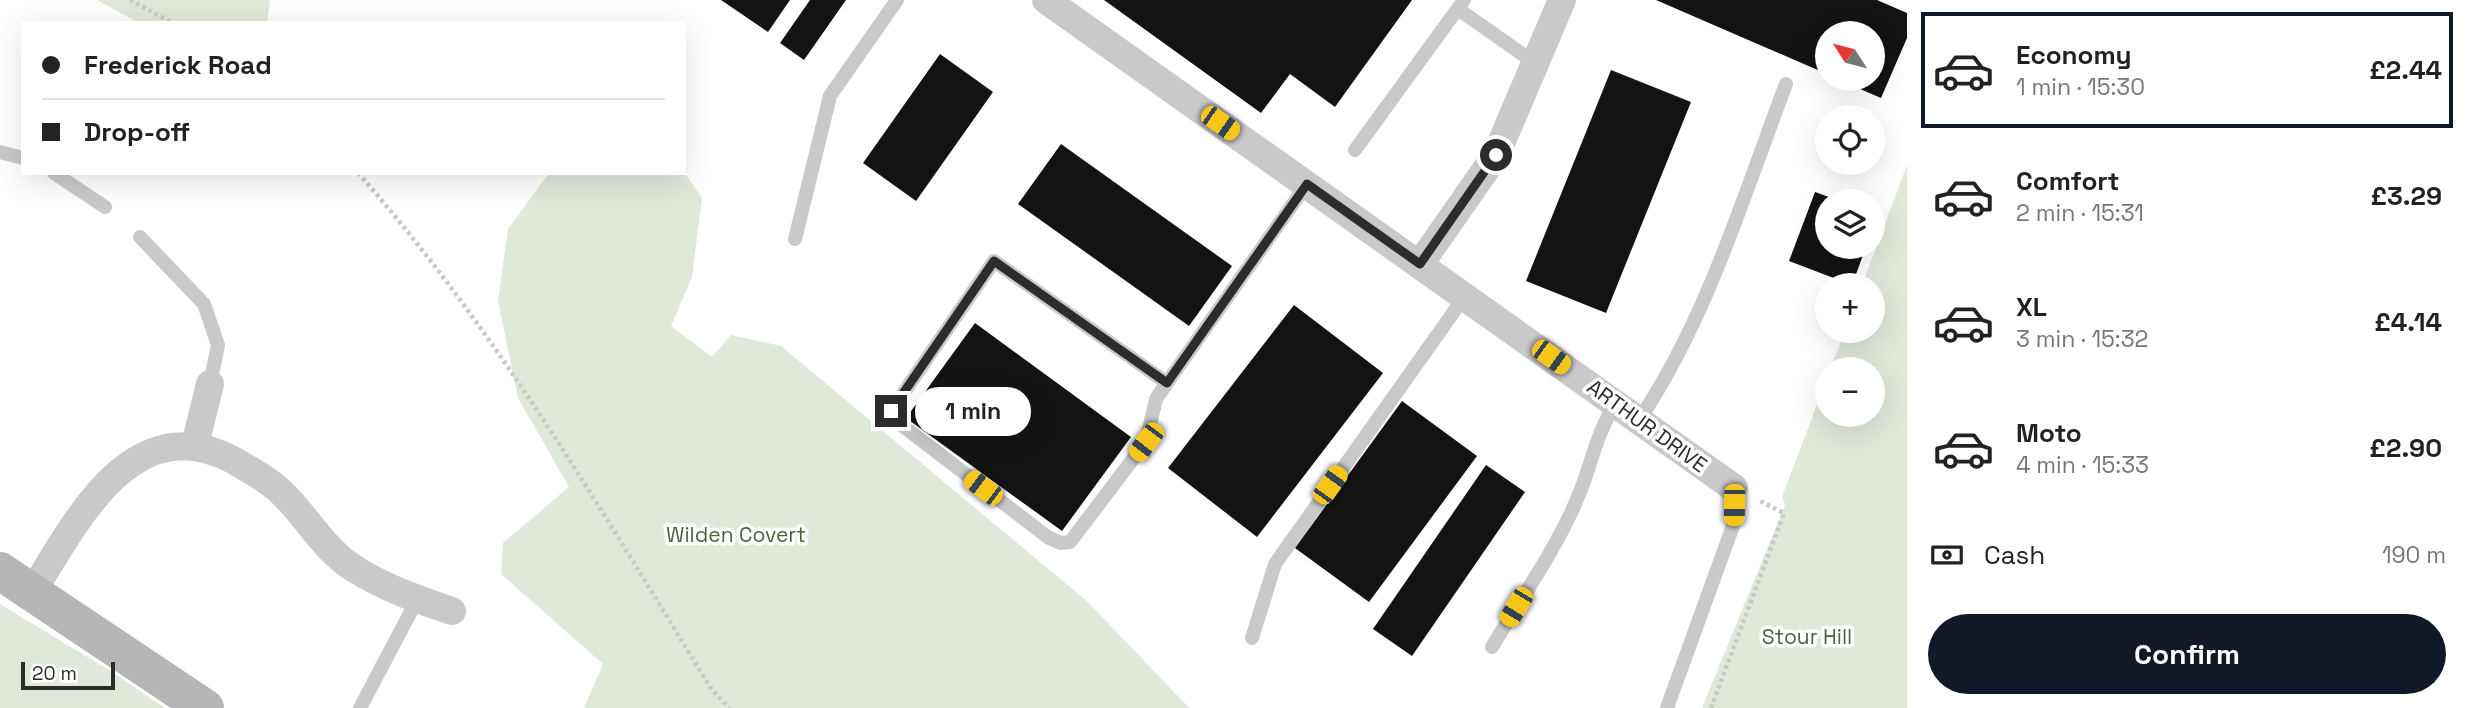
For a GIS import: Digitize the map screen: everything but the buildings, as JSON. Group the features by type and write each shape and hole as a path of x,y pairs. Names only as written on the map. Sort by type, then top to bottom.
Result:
{"street":[{"name":"ARTHUR DRIVE","path":"1046,0 1734,488"},
{"path":"1420,264 1496,155 1562,0"},
{"path":"195,444 210,384"},
{"path":"33,591 76,522 130,461 165,448 195,444 251,470 285,495 311,530 354,569 417,600 453,611"},
{"path":"0,571 205,708"}],"lane":[{"path":"795,239 830,96 898,0"},
{"path":"1355,150 1461,5 1535,63"},
{"path":"1639,420 1663,384 1711,281 1786,84"},
{"path":"0,152 21,157"},
{"path":"57,175 105,207"},
{"path":"1167,383 994,261 891,411 895,421 1049,538 1070,542 1146,442 1156,399 1307,184"},
{"path":"140,237 204,304 218,345 210,384"},
{"path":"1252,638 1275,564 1465,296"},
{"path":"1492,646 1552,548 1573,507 1600,427 1616,403"},
{"path":"1667,708 1734,523 1734,488"},
{"path":"360,708 417,600"}],"path":[{"path":"130,0 169,21"},
{"path":"360,175 486,336 587,487 710,687 729,708"},
{"path":"1711,708 1784,513 1734,488"}],"green space":[{"path":"97,0 270,0 267,21 135,21"},
{"name":"Stour Hill","path":"1907,165 1907,708 1702,708 1785,505 1782,497 1815,410 1815,427 1885,427 1885,357 1835,357 1840,343 1885,343 1885,273 1866,273 1872,259 1885,259 1885,224"},
{"name":"Wilden Covert","path":"548,175 686,175 702,198 692,277 671,326 712,357 731,335 781,346 1089,603 1189,708 584,708 603,664 501,574 503,543 569,487 518,398 498,301 508,229"},
{"path":"0,604 117,675 165,708 0,708"}],"route":[{"path":"891,411 994,261 1167,383 1307,184 1420,264 1496,155"}]}
